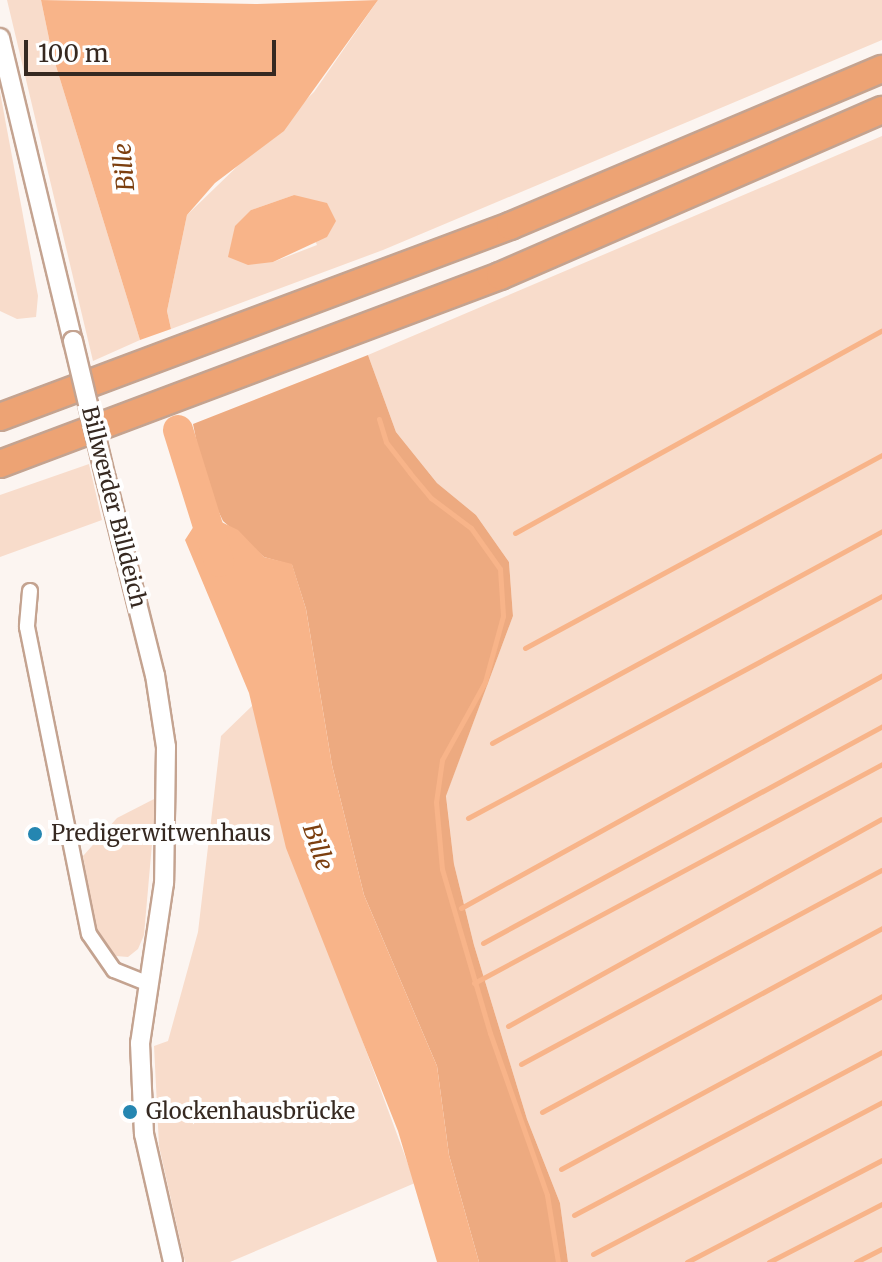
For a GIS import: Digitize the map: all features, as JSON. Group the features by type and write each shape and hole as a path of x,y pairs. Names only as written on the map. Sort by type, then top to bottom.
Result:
{"highway":[{"path":"0,417 510,226 882,69"},
{"path":"0,464 500,276 882,110"}],"street":[{"name":"Billwerder Billdeich","path":"0,38 155,675 166,747 166,856 140,1043 143,1124 173,1262"},
{"path":"30,591 27,627 89,934 114,970 147,983"}],"shaded area":[{"path":"7,0 41,0 52,53 140,340 93,361"},
{"path":"378,0 882,0 882,40 383,250 171,329 167,311 187,215 314,92","holes":["294,195 317,245 273,262 251,210"]},
{"path":"0,92 38,296 36,317 17,319 0,311"},
{"path":"882,136 882,1262 568,1262 560,1203 527,1119 474,945 454,864 446,795 513,616 509,562 476,515 437,483 396,432 368,355"},
{"path":"368,355 396,432 437,483 476,515 509,562 513,616 446,796 454,864 474,945 527,1119 560,1203 568,1262 479,1262 449,1155 437,1066 364,895 332,765 306,609 292,565 264,557 223,521 205,483 193,424"},
{"path":"89,464 102,520 0,557 0,495"},
{"path":"253,705 350,1007 415,1183 230,1262 185,1262 159,1146 154,1046 168,1041 198,932 221,736"},
{"path":"156,798 144,935 138,949 128,957 116,956 102,946 96,930 83,856 117,818"}],"water":[{"path":"41,0 257,4 378,0 284,131 215,183 187,215 167,311 171,329 140,340 52,53"},
{"path":"294,195 327,203 336,221 327,237 273,262 248,265 228,257 235,226 251,210"},
{"path":"213,518 238,530 264,557 292,564 306,609 332,765 364,895 437,1066 449,1155 479,1262 437,1262 398,1131 286,848 249,693 185,540 194,526"}],"waterway":[{"path":"515,533 882,330"},
{"path":"379,419 386,442 410,473 431,498 471,528 500,569 503,616 485,682 442,760 436,802 442,869 490,1033 547,1195 558,1262"},
{"name":"Bille","path":"178,430 219,562"},
{"path":"525,648 882,455"},
{"path":"492,743 882,531"},
{"path":"468,818 882,596"},
{"path":"461,908 882,676"},
{"path":"483,943 882,726"},
{"path":"474,983 882,764"},
{"path":"508,1026 882,819"},
{"path":"521,1064 882,870"},
{"path":"542,1112 882,928"},
{"path":"561,1169 882,996"},
{"path":"574,1215 882,1052"},
{"path":"593,1254 882,1102"},
{"path":"687,1262 882,1160"},
{"path":"769,1262 882,1204"},
{"path":"856,1262 882,1249"}],"place":[{"name":"Predigerwitwenhaus","path":"35,834"},
{"name":"Glockenhausbrücke","path":"130,1112"}]}
